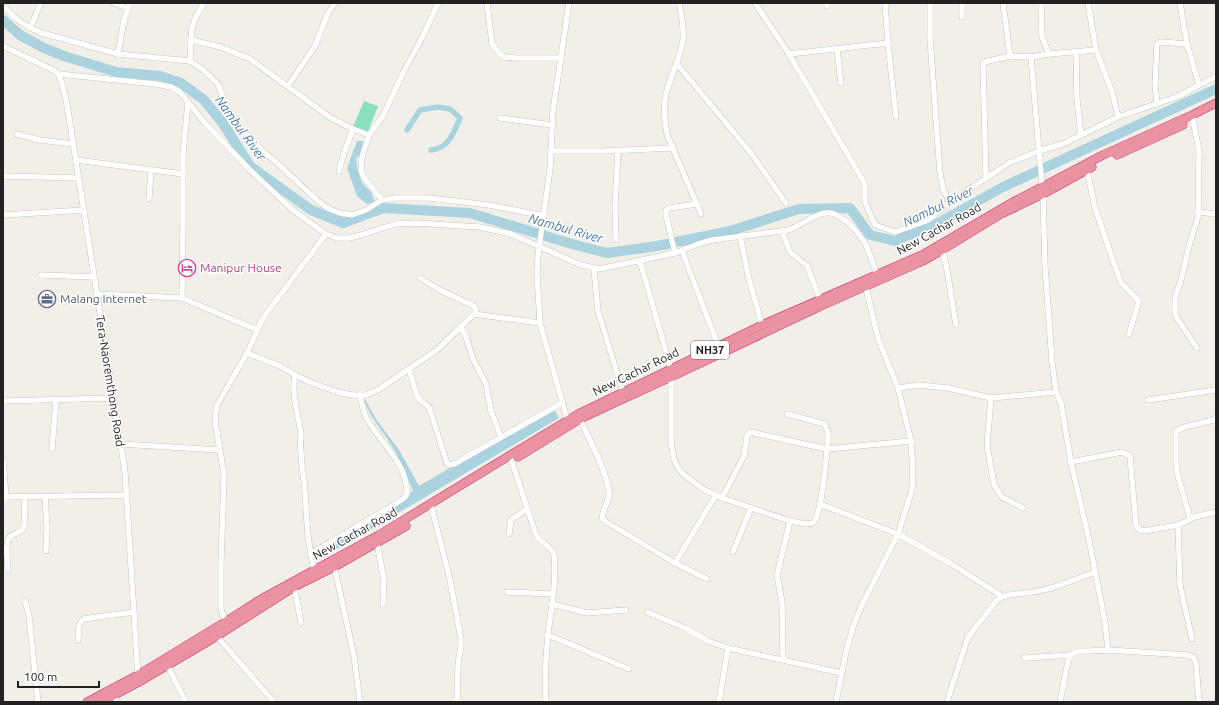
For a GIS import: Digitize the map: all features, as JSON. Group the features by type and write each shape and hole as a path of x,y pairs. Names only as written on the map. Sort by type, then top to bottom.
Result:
{"highway":[{"name":"New Cachar Road","path":"720,350 762,325 777,323 820,299 865,284 877,275 924,254 998,210 1087,170 1193,118 1216,103"},
{"name":"New Cachar Road","path":"579,417 777,323 942,250 1001,214 1117,148 1216,108"},
{"name":"New Cachar Road","path":"87,702 138,678 166,662 227,625 263,598 377,543 568,423 623,392 671,373"},
{"name":"New Cachar Road","path":"334,564 431,508"},
{"name":"New Cachar Road","path":"101,702 115,699 138,678"}],"street":[{"path":"30,28 41,3"},
{"path":"114,3 129,6 118,54"},
{"path":"190,61 191,30 194,19 204,3"},
{"path":"288,86 315,46 328,13 335,3"},
{"path":"382,200 361,172 364,152 369,135 383,116 438,3"},
{"path":"487,3 492,44 504,57 560,58"},
{"path":"568,423 540,323 537,273 550,169 552,125 560,58 569,3"},
{"path":"680,3 683,33 677,64 670,81 665,100 666,129 701,214"},
{"path":"755,3 789,54 865,184 865,202 875,225 895,232 929,220 950,202 1009,163 1063,144 1118,116 1179,96 1199,84 1216,77"},
{"path":"885,3 896,117"},
{"path":"930,3 930,39 940,173 943,189 950,202"},
{"path":"962,3 962,17"},
{"path":"1003,3 1010,56"},
{"path":"1041,3 1042,37 1049,54"},
{"path":"1088,3 1096,50 1112,92 1118,116"},
{"path":"1180,3 1187,44 1199,84"},
{"path":"3,6 15,18 42,34 118,54 190,61 202,69 218,84 228,110 239,127 263,152 319,202 329,209 352,215 366,210 382,200 397,198 429,198 489,205 544,217"},
{"path":"190,40 221,47 250,59 330,118 369,135"},
{"path":"1157,104 1157,44 1161,42 1187,44"},
{"path":"789,54 837,50 888,43"},
{"path":"3,46 50,68 59,74 121,80 171,88 180,92 204,122 249,169 294,211 326,234 337,238 349,238 395,224 416,223 493,229 540,243 581,265 594,269 614,267 682,251 712,240 782,231 796,227 824,213 830,212 838,215 864,241 877,275"},
{"path":"837,50 841,83"},
{"path":"986,178 984,62 1010,56 1031,57 1096,50"},
{"path":"1076,52 1077,100 1081,135"},
{"path":"1031,57 1043,190 1045,266 1052,362 1056,392 1061,402 1071,462 1106,622 1108,650"},
{"path":"677,64 751,153 786,203"},
{"name":"Tera-Naoremthong Road","path":"59,74 74,144 96,294 125,472 138,678"},
{"path":"182,298 184,129 188,103"},
{"path":"500,118 552,125"},
{"path":"1193,118 1199,151 1198,217 1175,298 1175,315 1197,348"},
{"path":"339,171 353,129"},
{"path":"17,134 39,140 74,144"},
{"path":"551,151 673,148"},
{"path":"616,240 615,207 618,150"},
{"path":"76,160 183,174"},
{"path":"149,199 151,170"},
{"path":"1087,170 1095,208 1121,283 1139,301 1129,334"},
{"path":"3,176 78,178"},
{"path":"675,252 666,210 669,208 697,204"},
{"path":"3,215 84,210"},
{"path":"1198,212 1216,214"},
{"path":"782,231 790,252 807,266 820,299"},
{"path":"227,625 221,612 220,599 224,475 215,417 217,405 247,353 263,318 326,234"},
{"path":"740,236 749,279 762,325"},
{"path":"942,250 946,264 956,325"},
{"path":"682,251 720,350"},
{"path":"640,261 671,373 671,442 674,459 682,473 704,489 722,498 790,521 806,524 813,523 817,518 820,504 827,449 828,437 825,424 787,414"},
{"path":"594,269 598,311 623,392"},
{"path":"41,275 94,277"},
{"path":"247,353 280,366 312,383 341,393 360,395 373,393 438,349 474,314 476,310 474,306 440,290 420,278"},
{"path":"836,702 841,673 850,638 861,607 898,534 912,490 913,472 911,441 898,388 878,338 865,284"},
{"path":"96,294 182,298 257,330"},
{"path":"474,314 540,323"},
{"path":"461,327 473,359 486,384 491,411 501,438"},
{"path":"409,369 417,396 428,407 439,442 448,464 454,464 562,403"},
{"path":"295,375 294,397 300,431 306,528 315,574"},
{"path":"898,388 918,385 948,388 991,398 1056,392"},
{"path":"1148,400 1216,390"},
{"path":"310,554 395,504 407,494 404,478 399,466 365,416 360,395"},
{"path":"3,401 113,398"},
{"path":"991,398 987,445 994,486 1002,497 1023,508"},
{"path":"52,449 56,400"},
{"path":"579,417 598,457 609,492 602,517 603,520 675,563 707,579"},
{"path":"1190,518 1176,464 1176,431 1185,427 1214,420 1216,418"},
{"path":"722,498 744,456 747,436 750,432 827,449 911,441"},
{"path":"121,444 219,450"},
{"path":"1071,462 1122,452 1130,456 1136,526 1140,530 1145,531 1178,525 1190,518 1216,512"},
{"path":"511,459 536,535 554,554 553,594 546,668 546,702"},
{"path":"3,460 5,497 25,498 45,496 127,495"},
{"path":"675,563 716,495"},
{"path":"45,496 47,528 46,551"},
{"path":"8,570 8,541 12,536 24,528 25,498"},
{"path":"820,504 898,534 950,563 1002,596"},
{"path":"431,508 450,580 461,639 458,664 457,702"},
{"path":"733,552 751,508"},
{"path":"509,534 511,520 516,515 527,510"},
{"path":"783,660 782,602 777,575 790,521"},
{"path":"1178,525 1180,585 1192,639"},
{"path":"377,543 384,580 383,604"},
{"path":"334,564 354,656 360,702"},
{"path":"947,702 968,637 996,600 1002,596 1047,590 1095,572"},
{"path":"294,584 301,622"},
{"path":"507,592 553,594"},
{"path":"26,601 29,616 38,702"},
{"path":"552,604 587,613 626,610"},
{"path":"78,640 79,625 83,620 134,612"},
{"path":"647,612 685,628 708,641 728,648 841,673"},
{"path":"214,633 274,702"},
{"path":"548,635 630,669"},
{"path":"719,702 728,648"},
{"path":"1024,658 1071,655 1078,651 1108,650 1188,655 1194,658 1196,664 1199,702"},
{"path":"1060,702 1068,661 1071,655"},
{"path":"166,662 186,702"}],"green space":[{"path":"364,101 378,106 368,132 353,127"}],"water":[{"path":"357,141 365,141 362,152 356,159 358,172 363,184 371,192 375,202 367,204 357,196 347,168"},
{"path":"365,399 376,419 399,450 419,486 554,409 559,418 322,558 318,550 413,491 398,456 370,414 364,400"}],"waterway":[{"name":"Nambul River","path":"3,20 20,35 44,48 64,56 116,72 160,76 181,83 204,100 222,122 250,166 311,210 343,223 383,208 470,213 607,253 657,246 730,231 799,209 850,208 870,235 895,241 940,222 1003,187 1216,89"},
{"path":"407,130 420,110 438,107 450,109 460,118 455,129 450,139 442,147 431,150"}],"place":[{"name":"Manipur House","path":"187,268"},
{"name":"Malang Internet","path":"47,299"}]}
